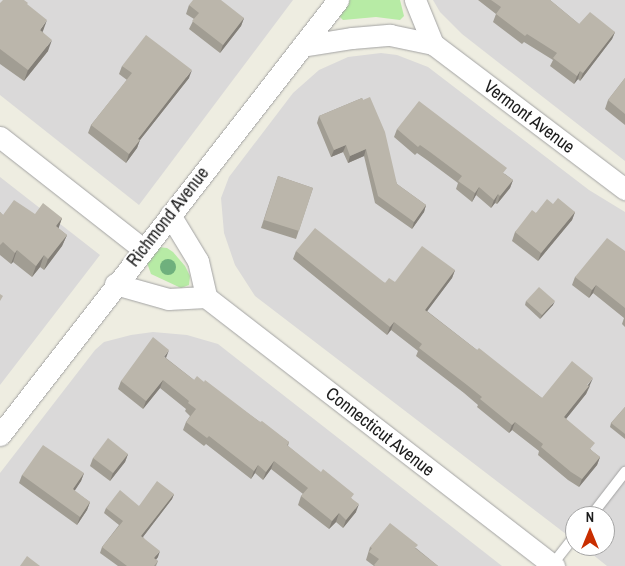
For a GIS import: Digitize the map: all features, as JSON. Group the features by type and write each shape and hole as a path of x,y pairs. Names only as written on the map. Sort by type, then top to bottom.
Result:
{"street":[{"name":"Richmond Avenue","path":"0,435 338,0"},
{"path":"415,0 433,44"},
{"name":"Vermont Avenue","path":"302,46 352,38 390,35 433,44 625,189"},
{"path":"0,137 143,249"},
{"path":"116,284 168,299 206,297 198,261 170,215"},
{"name":"Connecticut Avenue","path":"206,297 553,566"}],"lane":[{"path":"599,506 625,472"},
{"path":"553,566 565,550"}],"shaded area":[{"path":"0,0 293,0 139,205 0,95"},
{"path":"433,0 625,0 625,161 462,34 440,12"},
{"path":"381,53 397,55 428,67 589,190 625,212 625,566 607,566 594,556 615,556 615,506 565,506 565,533 255,296 235,265 224,233 221,198 229,177 293,93 319,70 348,57"},
{"path":"0,177 100,255 0,385"},
{"path":"153,332 187,335 218,344 502,566 0,566 0,473 95,350 104,342"}],"green space":[{"path":"347,0 400,0 404,16 400,20 376,17 343,20 338,15"},
{"path":"158,247 167,248 173,252 185,266 190,276 189,285 181,288 151,274 146,260"}],"building":[{"path":"3,0 24,0 47,20 40,30 52,40 28,70 0,49 0,3"},
{"path":"193,0 221,0 244,18 223,45 192,21 199,13 189,5"},
{"path":"491,0 550,0 579,24 590,12 615,32 583,73 580,71 577,76 553,58 557,53 527,34 525,36 496,14 501,7"},
{"path":"146,35 192,70 138,139 140,140 129,154 91,125 132,73 122,66"},
{"path":"625,78 625,114 608,100"},
{"path":"370,97 385,132 397,184 426,205 414,222 378,196 366,149 350,156 346,145 334,150 319,116 362,98 363,100"},
{"path":"419,101 507,168 503,173 513,180 500,196 498,194 494,200 479,187 475,193 458,181 462,176 420,145 418,147 397,129"},
{"path":"278,176 313,188 299,231 264,220"},
{"path":"558,198 575,212 541,253 515,232 532,210 536,213 547,199 553,204"},
{"path":"14,200 35,214 43,203 62,218 56,226 67,235 48,259 44,255 36,266 17,250 15,253 3,242 0,245 0,212 3,215"},
{"path":"315,228 385,283 389,278 395,282 422,246 455,270 425,310 477,350 479,348 542,398 572,361 593,378 587,385 589,386 564,417 595,443 590,449 600,457 582,479 541,447 543,444 515,422 512,425 480,399 482,397 419,348 422,344 394,322 390,327 296,251"},
{"path":"607,238 625,251 625,308 596,285 592,290 575,277"},
{"path":"539,287 555,301 542,315 526,301"},
{"path":"153,337 169,350 164,357 194,380 197,376 204,382 205,380 260,422 262,421 289,442 287,445 321,472 323,469 354,494 351,498 359,504 346,520 339,513 332,521 301,496 308,488 274,461 266,472 258,465 254,471 209,436 207,438 186,422 196,409 163,380 146,401 121,381"},
{"path":"625,407 625,434 611,423"},
{"path":"108,438 128,454 113,473 93,458"},
{"path":"43,445 84,473 73,489 90,502 80,517 22,475"},
{"path":"157,481 174,494 141,536 160,551 154,558 158,561 154,566 127,566 102,547 123,521 106,508 120,490 139,506"},
{"path":"390,523 418,545 415,548 438,566 375,566 379,559 369,552 372,548 370,547"},
{"path":"27,556 40,566 20,566"}]}
